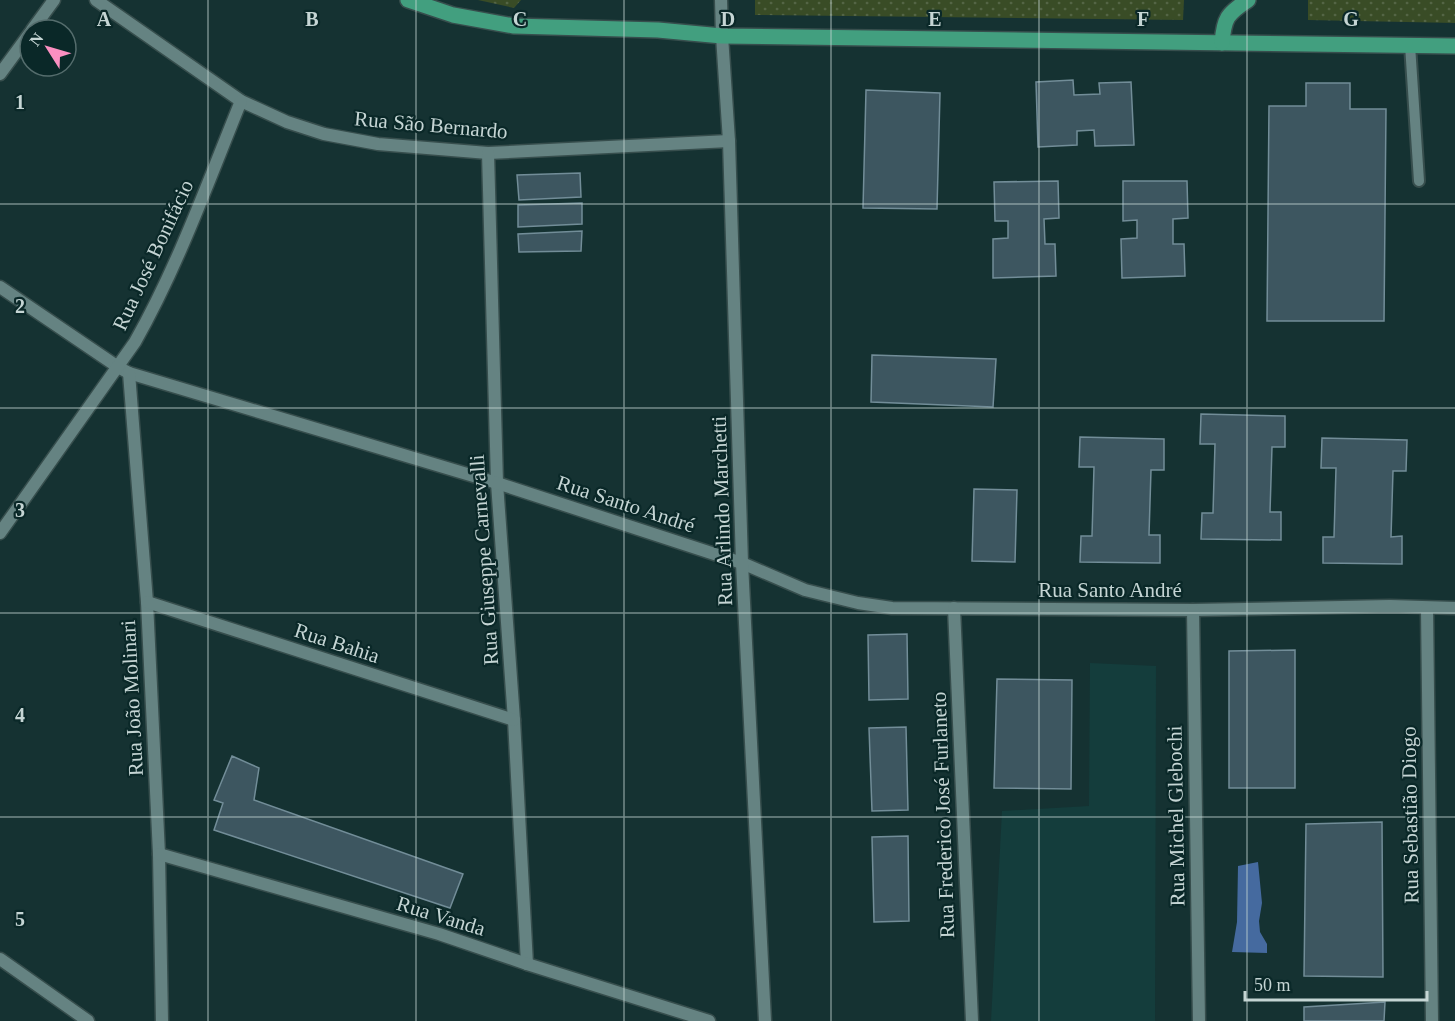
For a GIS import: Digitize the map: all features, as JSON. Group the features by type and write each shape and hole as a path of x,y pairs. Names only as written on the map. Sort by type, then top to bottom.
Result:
{"main road":[{"path":"408,0 453,15 514,26 658,30 722,36 1455,46"},
{"path":"1221,43 1224,23 1232,12 1248,0"}],"street":[{"path":"41,18 54,0"},
{"name":"Rua São Bernardo","path":"96,0 241,101 287,122 324,134 378,144 488,153 729,141"},
{"name":"Rua Arlindo Marchetti","path":"721,0 729,141 742,563 765,1021"},
{"path":"0,74 18,50"},
{"name":"Rua José Bonifácio","path":"0,533 135,342 180,253 241,101"},
{"name":"Rua Giuseppe Carnevalli","path":"488,153 497,483 514,720 527,964"},
{"name":"Rua Santo André","path":"0,287 129,373 497,483 742,563 805,590 858,603 892,608 1193,610 1390,606 1427,609 1455,608"},
{"name":"Rua João Molinari","path":"129,373 147,602 159,854 162,1021"},
{"name":"Rua Bahia","path":"147,602 514,720"},
{"name":"Rua Frederico José Furlaneto","path":"954,608 972,1021"},
{"name":"Rua Sebastião Diogo","path":"1427,609 1432,1021"},
{"name":"Rua Michel Glebochi","path":"1193,610 1199,1021"},
{"name":"Rua Vanda","path":"159,854 439,934 709,1021"},
{"path":"0,959 88,1021"}],"lane":[{"path":"1410,45 1419,181"}],"shaded area":[{"path":"1090,663 1156,666 1155,1021 991,1021 1002,811 1089,806"}],"green space":[{"path":"478,0 521,0 514,8"},
{"path":"755,0 1184,0 1183,20 755,15"},
{"path":"1308,0 1455,0 1455,23 1308,20"}],"water":[{"path":"1258,862 1262,903 1260,932 1267,944 1267,953 1232,952 1237,922 1238,866"}],"building":[{"path":"1073,80 1074,95 1100,94 1099,83 1131,82 1134,145 1095,146 1094,130 1077,131 1077,145 1038,147 1036,82"},
{"path":"1306,83 1350,83 1350,109 1386,109 1384,321 1267,321 1269,106 1306,106"},
{"path":"866,90 940,93 937,209 863,208"},
{"path":"580,173 581,197 519,200 517,175"},
{"path":"1058,181 1059,218 1044,219 1045,244 1055,244 1056,276 993,278 993,239 1008,238 1008,221 995,221 994,182"},
{"path":"1123,181 1187,181 1188,218 1173,219 1173,244 1184,244 1185,276 1122,278 1121,239 1137,238 1137,220 1123,221"},
{"path":"582,203 582,224 518,227 518,205"},
{"path":"582,231 581,251 519,252 518,234"},
{"path":"872,355 996,359 993,407 871,402"},
{"path":"1201,414 1285,416 1285,447 1272,447 1270,512 1281,512 1281,540 1201,539 1202,513 1213,513 1215,444 1200,444"},
{"path":"1080,437 1164,439 1164,470 1151,470 1149,535 1160,535 1160,563 1080,562 1081,536 1092,536 1094,467 1079,467"},
{"path":"1322,438 1407,440 1406,471 1393,471 1391,537 1402,536 1402,564 1323,563 1323,537 1334,537 1336,468 1321,468"},
{"path":"974,489 1017,490 1015,562 972,561"},
{"path":"907,634 908,699 869,700 868,635"},
{"path":"1295,650 1295,788 1229,788 1229,651"},
{"path":"997,679 1072,680 1071,789 994,788"},
{"path":"906,727 908,810 872,811 869,728"},
{"path":"232,756 259,768 254,800 463,874 450,908 214,830 223,803 214,800"},
{"path":"1382,822 1383,977 1304,976 1306,824"},
{"path":"908,836 909,921 874,922 872,837"},
{"path":"1385,1002 1384,1021 1304,1021 1304,1007"}]}
